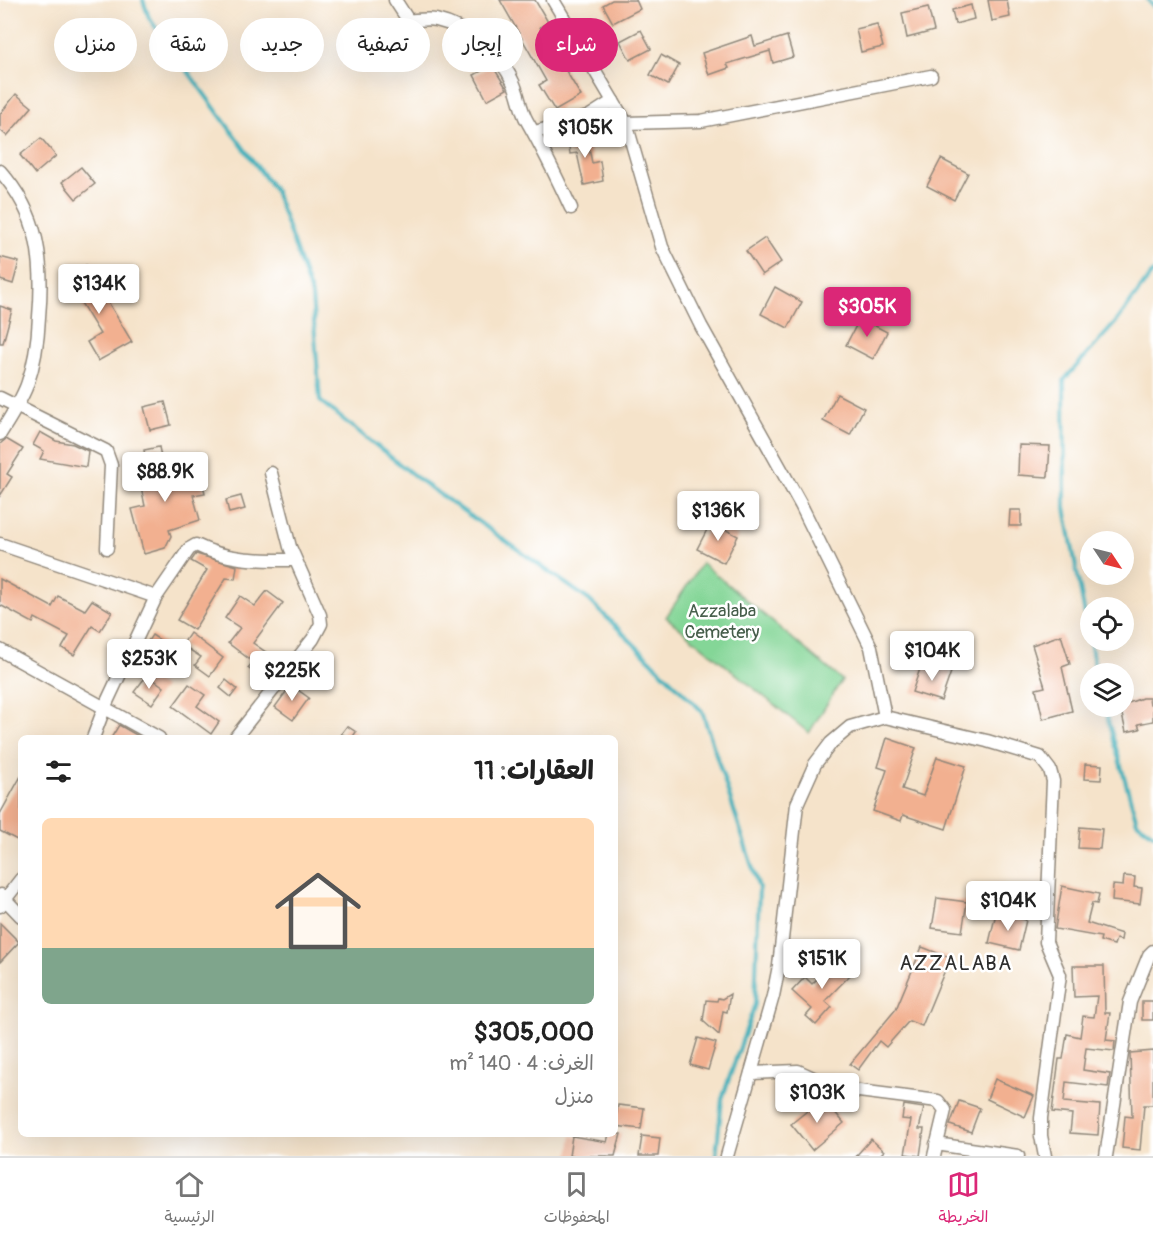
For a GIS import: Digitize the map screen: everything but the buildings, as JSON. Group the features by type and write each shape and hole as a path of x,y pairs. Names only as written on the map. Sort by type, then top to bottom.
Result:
{"street":[{"path":"395,0 408,20 435,20 456,27 490,51 506,68 514,82 522,112 535,132 570,208"},
{"path":"553,0 626,123 662,248 701,326 801,505 871,646 885,717"},
{"path":"626,123 701,121 931,76"},
{"path":"535,132 588,117 612,101"},
{"path":"0,171 17,189 35,234 43,273 34,364 17,406 0,434"},
{"path":"0,398 101,447 110,457 107,548"},
{"path":"237,735 314,639 321,624 318,608 295,560 271,474"},
{"path":"0,544 156,597"},
{"path":"94,735 105,706 156,597 194,545 221,556 247,560 295,560"},
{"path":"0,650 154,735"},
{"path":"727,1156 779,966 789,859 797,804 804,783 831,743 850,727 869,719 885,717 987,741 1040,757 1050,770 1053,781 1046,942 1060,975 1041,1118 1045,1156"},
{"path":"18,882 2,901 18,914"},
{"path":"1106,1156 1130,1002 1149,955 1153,951"},
{"path":"751,1073 798,1071 835,1088 938,1101 945,1110 935,1150 1018,1156"}],"green space":[{"name":"Azzalaba Cemetery","path":"702,563 842,680 809,733 666,617"}],"waterway":[{"path":"143,0 149,18 275,191 312,296 320,401 421,481 589,600 702,711 759,888 755,1004 722,1099 716,1156"},
{"path":"1148,0 1153,6"},
{"path":"1094,663 1065,508 1064,380 1117,321 1153,272"},
{"path":"1107,717 1137,822 1153,834"}],"district":[{"name":"AZZALABA","path":"956,963"}]}
